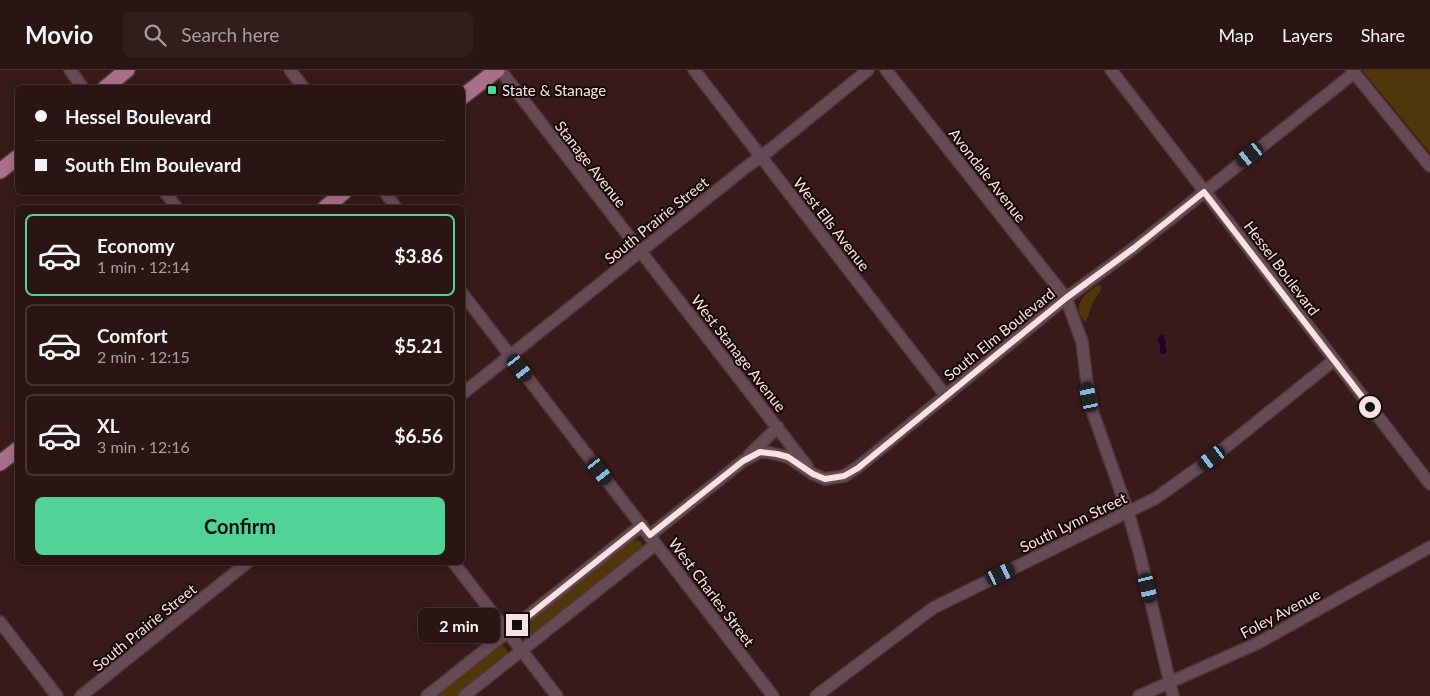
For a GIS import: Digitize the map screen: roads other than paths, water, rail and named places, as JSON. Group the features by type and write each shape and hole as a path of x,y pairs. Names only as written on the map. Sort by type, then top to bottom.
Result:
{"main road":[{"path":"109,85 127,70"},
{"path":"465,95 498,70"},
{"path":"0,171 15,159"},
{"path":"329,205 340,195"},
{"path":"0,463 15,451"}],"street":[{"path":"70,70 81,85"},
{"path":"290,70 302,85"},
{"name":"Stanage Avenue","path":"498,70 641,252"},
{"name":"West Ells Avenue","path":"694,70 946,396"},
{"name":"South Prairie Street","path":"465,392 868,70"},
{"name":"Avondale Avenue","path":"886,70 1066,298 1082,342 1086,383 1092,410 1128,512 1139,551 1173,696"},
{"name":"Hessel Boulevard","path":"1110,70 1333,361 1430,484"},
{"path":"1353,71 1430,166"},
{"name":"South Elm Boulevard","path":"743,461 760,452 767,452 788,457 813,474 825,479 844,476 858,468 1066,298 1134,248 1353,71"},
{"name":"West Stanage Avenue","path":"641,252 813,474"},
{"name":"West Charles Street","path":"465,297 773,696"},
{"name":"South Lynn Street","path":"816,696 932,608 1156,498 1186,478 1333,361"},
{"name":"South Elm Boulevard","path":"464,696 522,650 653,539 743,461 778,427"},
{"path":"427,696 642,525"},
{"name":"Foley Avenue","path":"1139,696 1258,643 1430,547"},
{"name":"South Prairie Street","path":"81,696 244,565"},
{"path":"455,565 557,696"},
{"path":"0,622 57,696"}],"place":[{"name":"State & Stanage","path":"492,90"}]}
